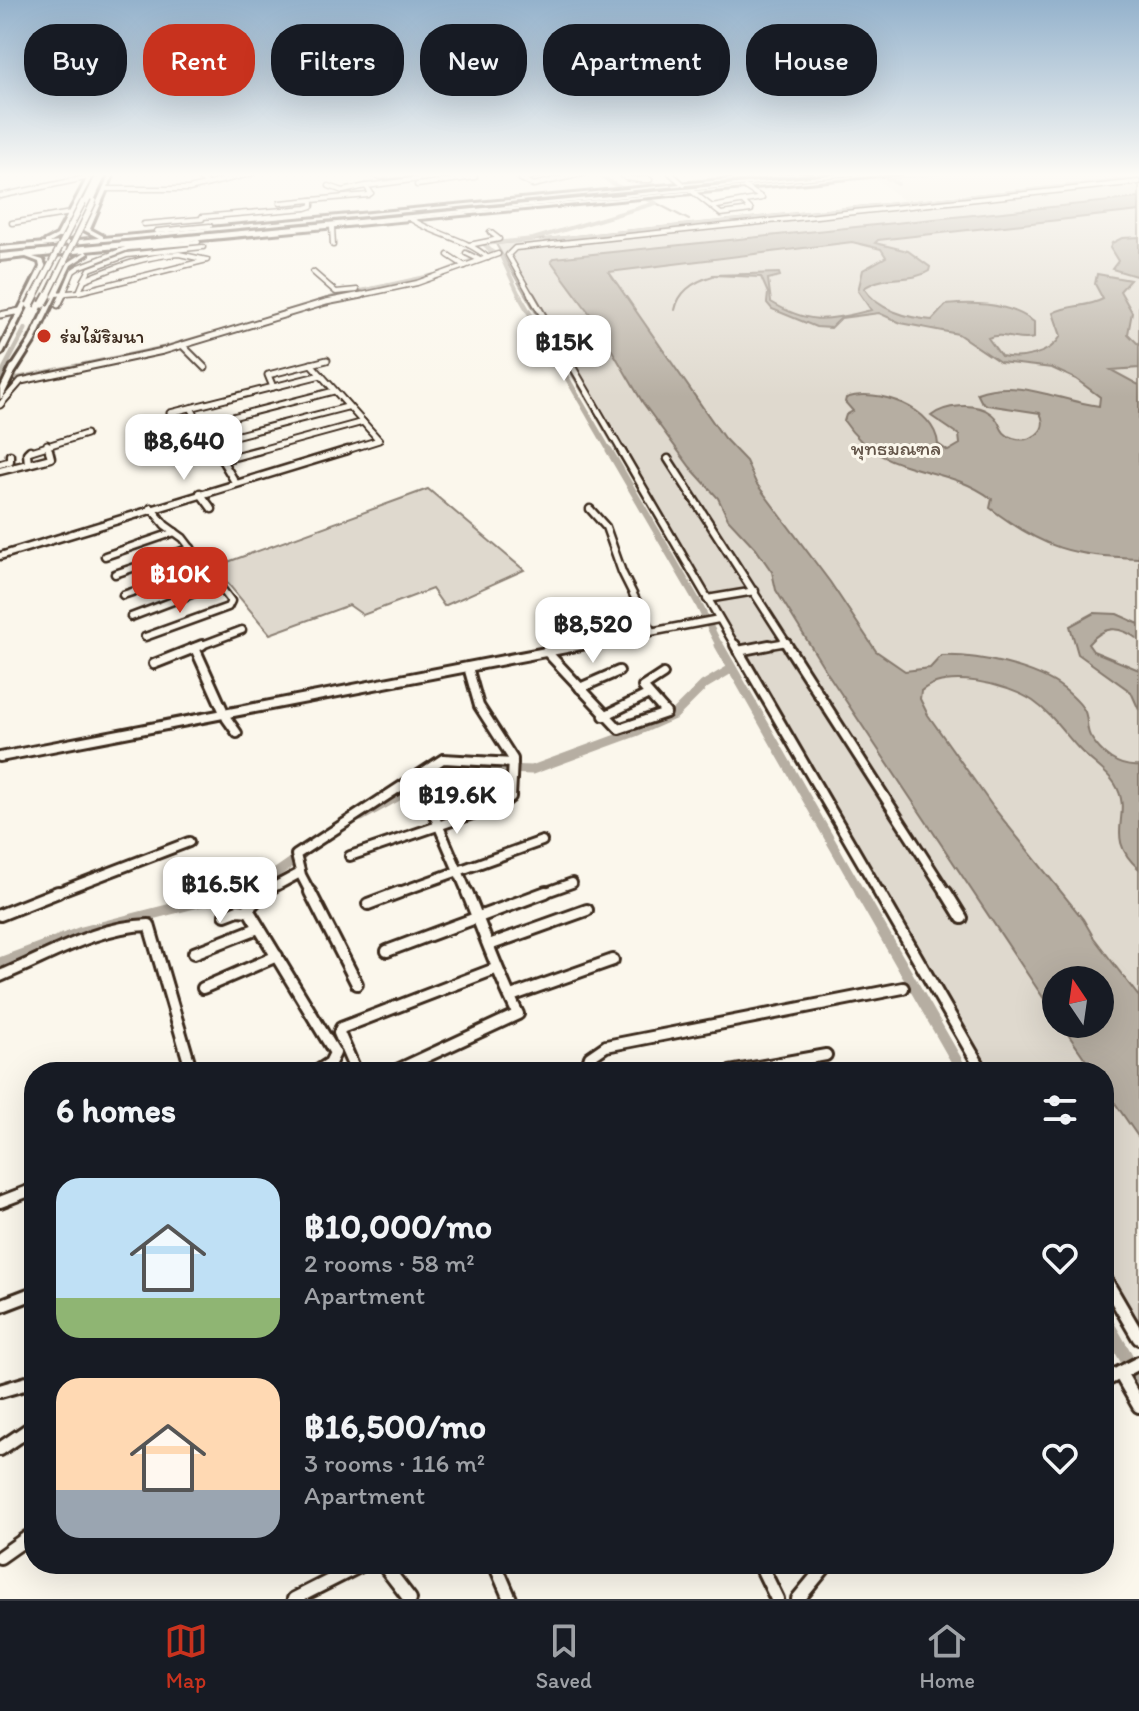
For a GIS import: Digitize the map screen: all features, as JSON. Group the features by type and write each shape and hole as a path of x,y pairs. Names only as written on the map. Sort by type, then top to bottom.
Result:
{"highway":[{"path":"0,254 68,248"}],"main road":[{"path":"0,254 25,248"},
{"path":"0,362 60,248"},
{"path":"0,397 71,248"},
{"path":"16,257 173,248"},
{"path":"9,376 29,347 77,257 109,251"},
{"path":"0,254 41,261 43,267 0,353"},
{"path":"39,274 54,271 69,273"}],"street":[{"path":"58,305 59,293 69,273 109,251 168,248"},
{"path":"67,282 84,280 134,260 183,248"},
{"path":"59,293 79,292 207,260 186,248"},
{"path":"473,248 487,256"},
{"path":"522,248 509,252 510,261 977,1062"},
{"path":"109,251 119,258"},
{"path":"69,273 87,271 132,251"},
{"path":"466,253 477,259"},
{"path":"0,405 21,381 182,345 326,302 402,285 498,254"},
{"path":"448,255 462,264"},
{"path":"87,263 97,266"},
{"path":"79,292 87,271"},
{"path":"313,272 336,292 402,285"},
{"path":"0,315 20,311"},
{"path":"182,345 205,368"},
{"path":"273,387 266,377 268,375 327,360"},
{"path":"0,556 379,440 311,364"},
{"path":"170,413 321,375"},
{"path":"201,425 334,391"},
{"path":"211,442 347,407"},
{"path":"191,408 235,482"},
{"path":"222,460 363,422"},
{"path":"28,464 28,450 86,434"},
{"path":"0,471 51,458 47,444"},
{"path":"0,464 10,461 10,455"},
{"path":"668,459 962,918"},
{"path":"200,493 212,509"},
{"path":"145,637 228,607 231,599 191,548 161,521 154,507"},
{"path":"590,509 606,527 622,572 651,630"},
{"path":"105,556 172,530"},
{"path":"115,574 191,548"},
{"path":"123,595 204,568"},
{"path":"131,617 218,584"},
{"path":"707,599 755,591"},
{"path":"0,757 719,619"},
{"path":"154,664 242,630"},
{"path":"738,651 787,642"},
{"path":"195,648 227,713 231,728 237,733"},
{"path":"546,651 615,728 623,729 666,713 643,687 663,674"},
{"path":"350,856 508,801 513,767 511,753 479,706 468,667"},
{"path":"580,688 619,671"},
{"path":"604,716 645,696"},
{"path":"357,984 300,873 295,858 299,851 443,759 513,767"},
{"path":"415,1062 518,1014 495,969 489,945 428,801"},
{"path":"368,904 542,841"},
{"path":"0,915 189,842"},
{"path":"225,915 247,910 261,894 300,873"},
{"path":"387,951 572,883"},
{"path":"247,910 300,992 314,1024 335,1053 330,1062"},
{"path":"489,945 587,910"},
{"path":"0,976 46,959 80,940 140,924 149,925 189,1062"},
{"path":"194,953 258,928"},
{"path":"203,988 277,956"},
{"path":"511,996 613,960"},
{"path":"352,1062 339,1033 341,1028 495,969"},
{"path":"588,1062 590,1057 606,1046 903,988"},
{"path":"786,1062 826,1055"},
{"path":"0,1202 24,1193"},
{"path":"1114,1295 1139,1338"},
{"path":"0,1306 24,1297"},
{"path":"1130,1368 1139,1406"},
{"path":"0,1391 24,1384"},
{"path":"0,1449 24,1433"},
{"path":"0,1557 24,1540"},
{"path":"294,1599 343,1574"},
{"path":"391,1574 410,1599"},
{"path":"499,1574 510,1599"},
{"path":"765,1574 777,1599"},
{"path":"798,1599 819,1574"}],"green space":[{"name":"พุทธมณฑล","path":"498,248 1139,248 1139,1345 1114,1302 1114,1062 973,1062"},
{"path":"428,489 524,570 444,606 432,589 363,615 349,605 270,634 214,567"}],"shaded area":[{"path":"655,248 806,248 609,272 724,438 746,461 756,483 830,582 876,651 905,671 930,668 941,656 955,656 988,660 1038,674 1064,689 1079,703 1085,712 1090,736 1099,749 1124,765 1139,766 1139,869 1122,846 1122,806 1115,784 1040,706 1008,689 977,681 945,681 921,691 920,699 928,715 993,807 1083,919 1139,997 1139,1138 1114,1102 1114,1062 1087,1062 1071,1038 1114,1038 1114,966 1042,966 1042,996 828,674 776,590 772,572 728,519 718,498 690,467 643,403 593,318 551,261 554,258"},
{"path":"875,248 908,251 930,267 922,275 872,283 864,288 877,302 903,315 932,320 946,305 981,304 1004,307 1034,322 1034,338 988,338 1001,356 1034,355 1050,348 1061,336 1053,313 1103,299 1095,284 1097,274 1130,280 1120,291 1132,312 1128,334 1139,345 1139,368 1111,370 1139,385 1139,558 1077,552 1043,541 990,508 992,499 973,487 895,462 877,453 860,440 844,421 846,415 853,411 845,402 846,398 873,395 902,403 916,411 927,420 938,444 948,451 960,444 959,435 931,416 951,407 968,406 984,410 994,416 1008,436 1026,439 1040,430 1040,413 987,405 977,393 993,389 1024,389 1099,406 1100,397 1076,379 1052,368 1000,362 958,334 901,323 879,313 841,318 831,328 816,327 772,309 767,303 768,293 761,277 712,275 779,273 780,276 768,279 771,302 797,315 831,318 871,310 858,291 863,270 886,257 881,249"},
{"path":"1110,248 1139,248 1139,277 1112,269 1118,261"},
{"path":"1094,613 1117,614 1139,624 1139,640 1124,631 1112,629 1088,644 1093,651 1139,670 1139,710 1131,692 1078,654 1070,626"}],"waterway":[{"path":"488,248 492,252"},
{"path":"341,295 435,275 492,252"},
{"path":"492,252 501,256 519,296"},
{"path":"675,310 680,297 689,287 713,276"},
{"path":"269,317 341,295"},
{"path":"333,297 341,295"},
{"path":"519,296 610,452"},
{"path":"0,377 25,329"},
{"path":"0,382 164,348 209,335"},
{"path":"609,450 697,601 719,645"},
{"path":"719,645 861,894"},
{"path":"361,817 451,767 532,770 638,731 674,715 704,685 731,669"},
{"path":"246,894 302,855"},
{"path":"0,963 82,932 206,900 242,897 248,892"},
{"path":"860,892 957,1062"},
{"path":"1114,1336 1139,1380"}],"place":[{"name":"ร่มไม้ริมนา","path":"44,336"}]}
